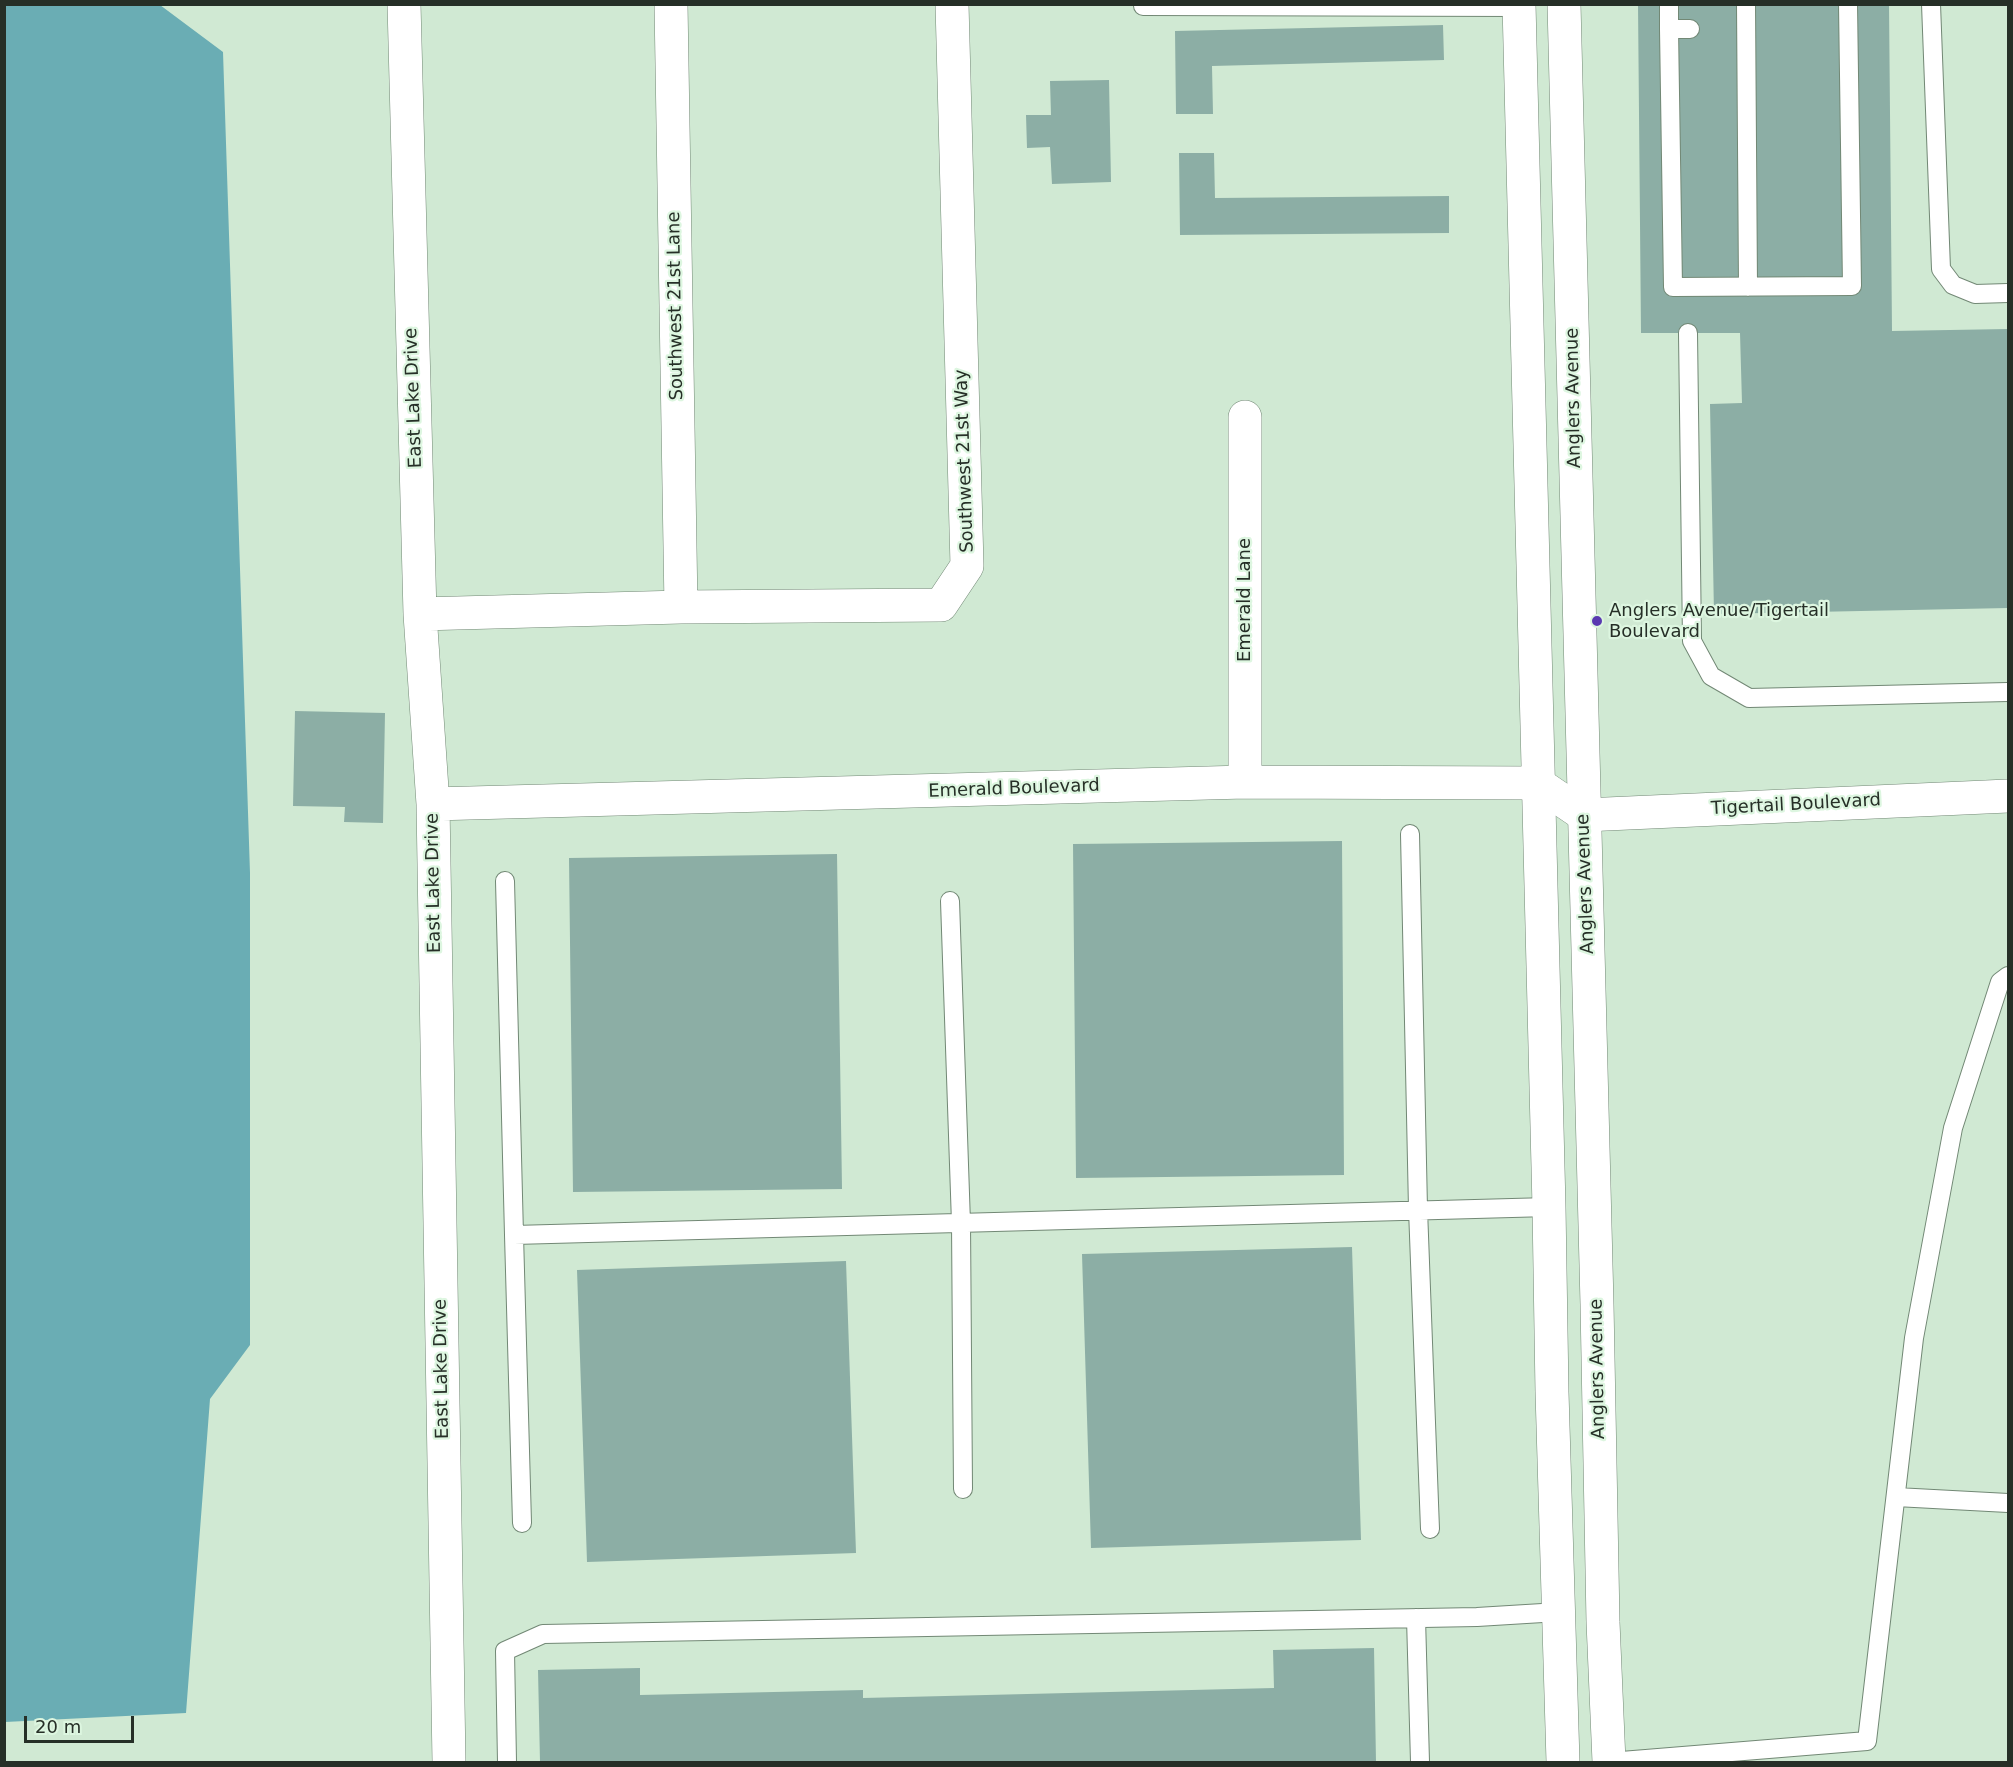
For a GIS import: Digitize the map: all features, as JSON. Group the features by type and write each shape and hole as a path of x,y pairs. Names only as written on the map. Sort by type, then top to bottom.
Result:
{"street":[{"name":"East Lake Drive","path":"404,4 420,614 433,804 448,1762"},
{"name":"Southwest 21st Lane","path":"671,4 681,607"},
{"name":"Southwest 21st Way","path":"420,614 681,607 941,605 967,566 952,4"},
{"name":"Anglers Avenue","path":"1564,4 1598,1316 1603,1622 1609,1762"},
{"path":"1519,6 1563,1762"},
{"name":"Emerald Lane","path":"1245,417 1245,782"},
{"name":"Emerald Boulevard","path":"433,804 1245,782 1537,783"},
{"path":"1537,783 1584,815"},
{"name":"Tigertail Boulevard","path":"1584,815 2008,796"},
{"path":"1562,1698 1575,1739 1591,1754 1609,1762"}],"lane":[{"path":"1143,4 1155,6 1519,6"},
{"path":"1669,4 1673,287 1852,286 1848,4"},
{"path":"1746,4 1748,287"},
{"path":"1931,4 1941,269 1953,285 1975,294 2008,293"},
{"path":"1669,29 1690,29"},
{"path":"1688,333 1692,640 1711,676 1749,698 2008,692"},
{"path":"1410,834 1418,1209 1430,1530"},
{"path":"505,882 522,1523"},
{"path":"950,901 961,1223 963,1489"},
{"path":"1609,1762 1867,1741 1914,1338 1953,1128 2000,982 2008,976"},
{"path":"514,1235 1549,1207"},
{"path":"1896,1497 2008,1503"},
{"path":"507,1762 505,1651 543,1634 1478,1617 1559,1612"},
{"path":"1416,1618 1420,1762"}],"water":[{"path":"5,4 160,5 223,52 250,873 250,1345 210,1399 186,1713 5,1722"}],"building":[{"path":"1638,4 1889,4 1892,331 2008,329 2008,608 1714,614 1710,404 1742,403 1740,333 1641,333"},
{"path":"1443,25 1444,60 1212,66 1213,114 1176,114 1175,31"},
{"path":"1109,80 1111,182 1052,184 1050,147 1027,148 1026,115 1051,115 1050,81"},
{"path":"1179,153 1214,153 1215,198 1449,196 1449,233 1180,235"},
{"path":"295,711 385,713 383,823 344,822 345,807 293,806"},
{"path":"1342,841 1344,1175 1076,1178 1073,844"},
{"path":"837,854 842,1189 573,1192 569,858"},
{"path":"1352,1247 1361,1540 1091,1548 1082,1254"},
{"path":"846,1261 856,1553 587,1562 577,1270"},
{"path":"1374,1648 1376,1762 540,1762 538,1670 640,1668 640,1695 863,1690 863,1698 1274,1688 1273,1650"}],"place":[{"name":"Anglers Avenue/Tigertail Boulevard","path":"1597,621"}]}
